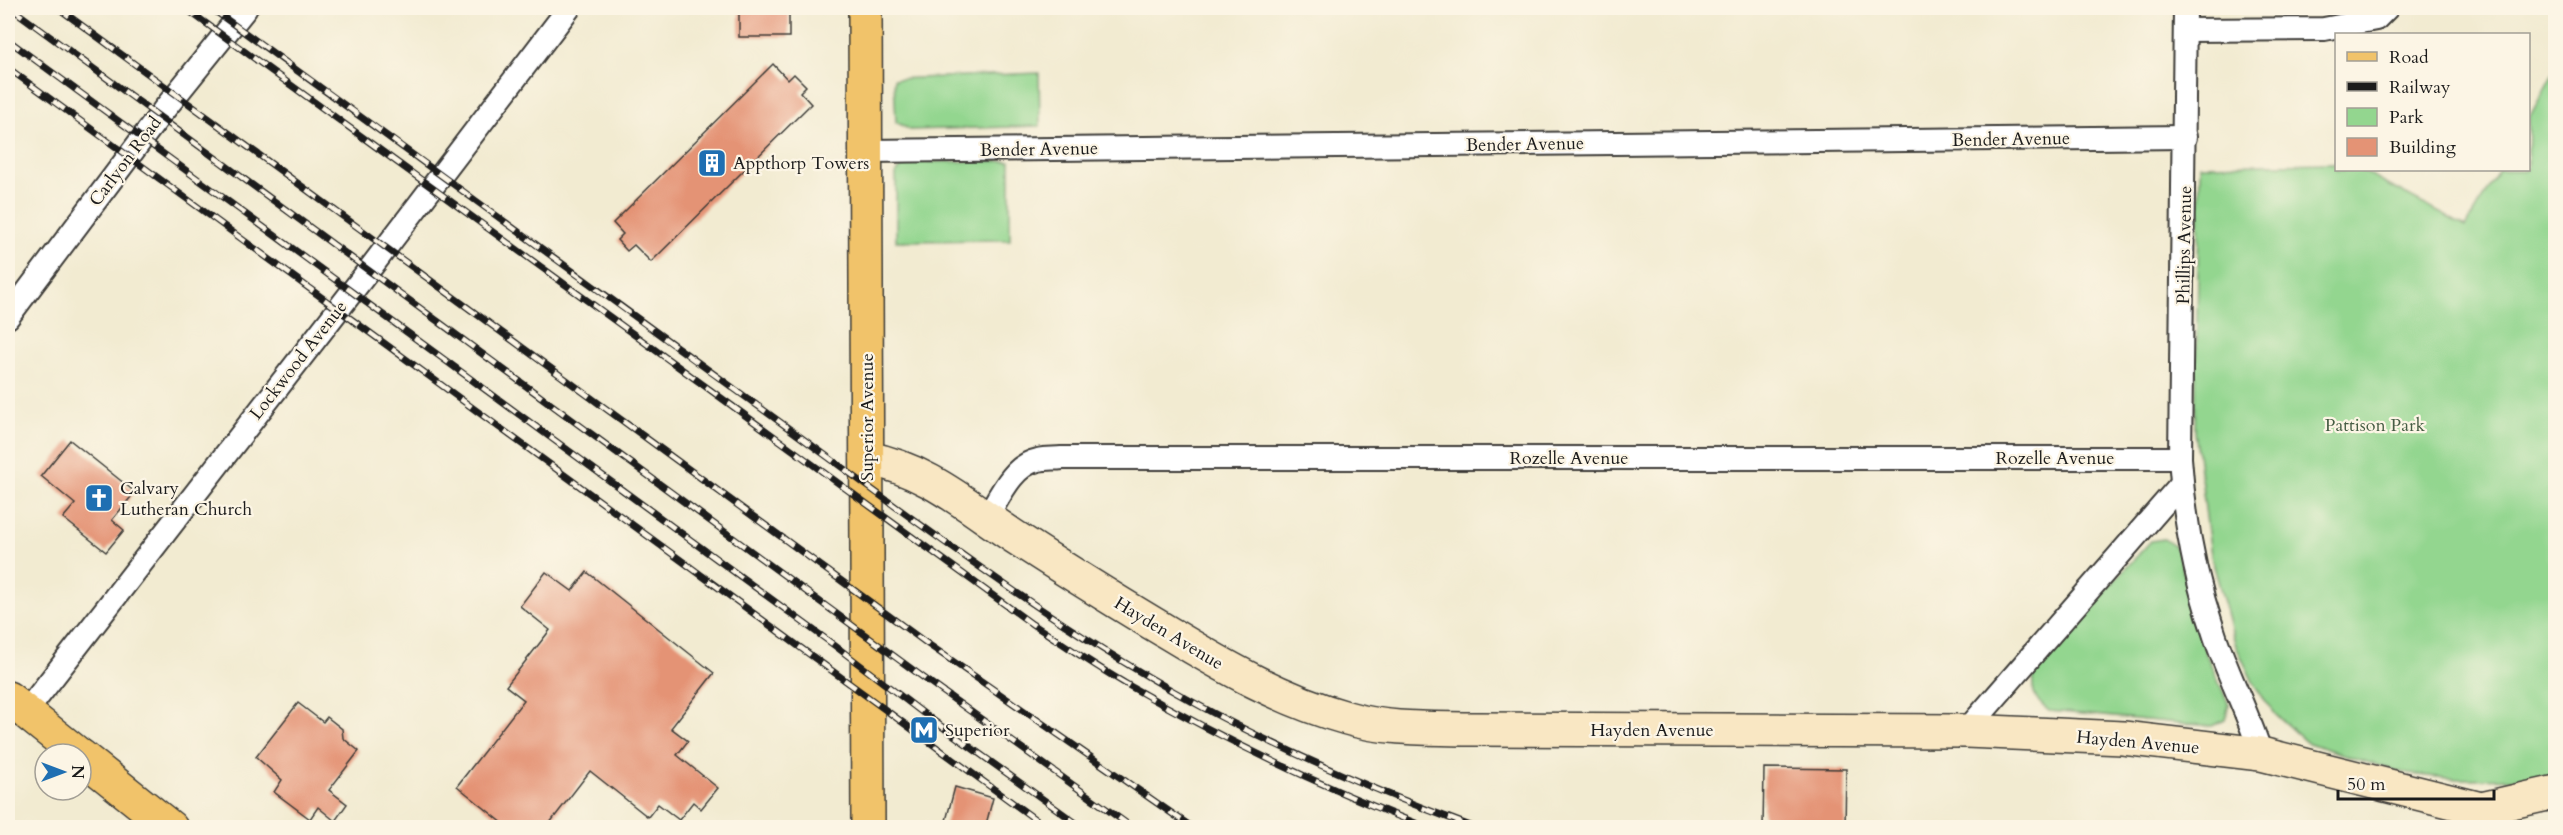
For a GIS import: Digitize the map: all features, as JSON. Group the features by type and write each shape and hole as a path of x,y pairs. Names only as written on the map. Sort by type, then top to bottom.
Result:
{"main road":[{"name":"Superior Avenue","path":"865,8 868,828"},
{"path":"17,705 64,742"},
{"path":"93,766 168,827"}],"street":[{"name":"Carlyon Road","path":"8,316 163,111 246,8"},
{"name":"Lockwood Avenue","path":"17,705 570,8"},
{"name":"Phillips Avenue","path":"2185,8 2180,458 2182,483 2191,551 2201,590 2222,657 2261,754"},
{"path":"2185,30 2324,29 2376,19 2387,8"},
{"name":"Bender Avenue","path":"866,151 2185,137"},
{"name":"Hayden Avenue","path":"867,458 893,463 922,475 986,519 1237,675 1292,700 1348,719 1401,727 1473,729 1966,731 2123,738 2261,754 2481,818"},
{"name":"Rozelle Avenue","path":"986,519 1012,478 1024,466 1037,460 1062,458 2180,458"},
{"path":"1966,731 2182,483"},
{"path":"2481,818 2556,792"}],"green space":[{"name":"Pattison Park","path":"2555,70 2555,774 2537,778 2457,779 2408,774 2306,742 2276,715 2256,688 2236,646 2211,555 2195,431 2200,165 2335,163 2335,171 2362,171 2466,227 2498,171 2530,171 2530,116"},
{"path":"1039,73 1040,126 910,130 896,122 894,79"},
{"path":"1010,161 1010,240 896,241 896,173 906,162"},
{"path":"2164,539 2174,546 2178,553 2206,654 2229,705 2225,720 2212,726 2049,711 2039,702 2034,692 2034,668 2151,541"}],"building":[{"path":"739,8 789,8 789,37 739,37"},
{"name":"Appthorp Towers","path":"773,64 788,80 794,74 806,86 800,92 811,104 651,262 634,245 627,251 617,240 623,234 613,223"},
{"name":"Calvary Lutheran Church","path":"70,440 135,492 112,520 124,530 106,552 63,518 75,504 41,476"},
{"path":"546,572 572,591 587,572 714,673 671,728 688,741 677,755 718,788 701,809 693,802 679,820 658,804 648,817 590,771 546,828 509,828 457,786 524,700 506,686 550,630 520,606"},
{"path":"298,703 323,722 327,717 342,729 343,738 359,751 329,790 347,804 335,821 318,807 310,819 274,792 282,780 256,757"},
{"path":"1764,768 1846,769 1845,828 1763,827"},
{"path":"955,787 993,798 985,828 944,828"}],"railway":[{"path":"11,8 924,678 1133,828"},
{"path":"58,8 925,642 1193,828"},
{"path":"185,8 1032,624 1116,678 1201,725 1313,780 1428,828"},
{"path":"211,8 917,522 1079,634 1191,701 1260,737 1367,785 1476,828"},
{"path":"8,40 834,645 923,713 1083,828"},
{"path":"8,68 1047,828"}],"place":[{"name":"Appthorp Towers","path":"712,163"},
{"name":"Calvary Lutheran Church","path":"99,498"},
{"name":"Superior","path":"924,730"}]}
